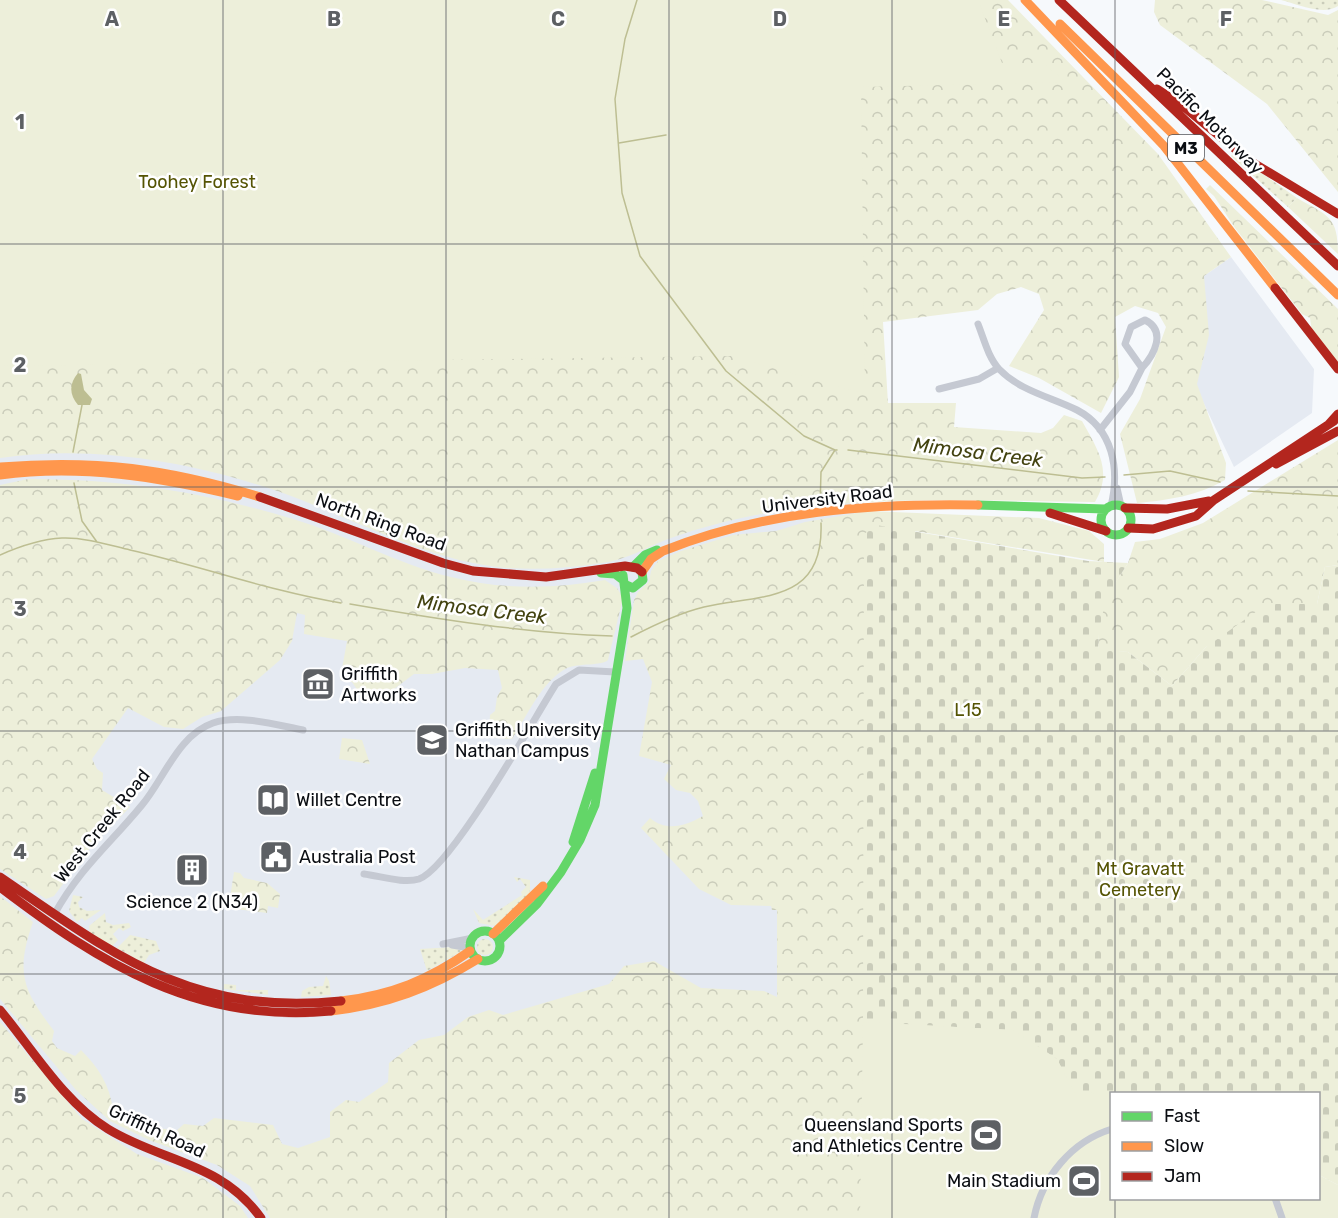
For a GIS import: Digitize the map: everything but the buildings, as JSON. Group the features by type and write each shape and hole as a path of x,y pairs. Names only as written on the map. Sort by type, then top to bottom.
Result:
{"main road":[{"path":"1025,0 1164,146 1336,366 1338,375"},
{"name":"Pacific Motorway","path":"1035,0 1338,295"},
{"name":"Pacific Motorway","path":"1059,0 1153,87 1168,106 1338,266"},
{"path":"1153,87 1171,96 1222,140 1268,174 1338,214"},
{"name":"University Road","path":"1128,528 1153,529 1176,524 1196,516 1214,500 1338,416"},
{"name":"University Road","path":"1260,471 1296,455 1338,431"},
{"path":"0,467 64,461 124,470"},
{"path":"0,476 62,470 124,470"},
{"name":"North Ring Road","path":"124,470 195,477 234,488 443,563 473,571 546,577 615,566 635,569"},
{"name":"North Ring Road","path":"124,470 249,498 294,512 435,565 470,574 534,581 609,572 624,583 637,587"},
{"name":"University Road","path":"635,569 654,551 725,529 860,509 982,505 1030,509 1116,507 1144,511 1169,510 1214,500"},
{"path":"1116,507 1131,520 1128,528 1117,535 1106,531 1101,518 1116,507"},
{"name":"University Road","path":"1030,509 1106,531"},
{"path":"496,937 533,898 572,843 592,790 627,608 643,579 635,569 624,571 627,608"},
{"path":"496,937 537,904 561,872 587,824 598,792 615,672"},
{"path":"0,877 99,946 155,975 200,990 272,1002 299,1004 340,1001 395,990 434,974 470,949 473,938 481,932 496,937"},
{"path":"0,887 81,946 128,972 178,992 246,1008 296,1013 347,1009 381,1003 435,983 478,959"},
{"path":"470,949 478,959 487,961 495,957 499,951 496,937"},
{"name":"Griffith Road","path":"0,1010 93,1118 107,1129 134,1142 212,1175 240,1193 261,1218"}],"street":[{"path":"1100,430 1130,392 1142,368 1154,356 1158,345 1153,328 1145,320 1131,327 1125,344 1142,368"},
{"path":"978,324 988,352 998,368 1019,384 1076,409 1100,430 1110,446 1115,465 1116,507"},
{"path":"939,389 979,379 998,368"},
{"path":"364,874 408,880 422,877 462,836 556,684 579,670 615,672"},
{"name":"West Creek Road","path":"54,915 86,865 143,804 194,733 211,723 238,719 303,730"},
{"path":"470,949 443,945 473,938"},
{"path":"1034,1218 1045,1188 1067,1155 1092,1137 1110,1130"},
{"path":"1276,1200 1282,1218"}],"shaded area":[{"path":"1231,257 1314,369 1312,413 1234,467 1196,387 1204,276"},
{"name":"Griffith University Nathan Campus","path":"0,366 865,394 860,1218 0,1218"},
{"path":"78,373 81,374 84,390 92,399 90,405 78,405 73,397 71,389"}],"green space":[{"path":"0,0 1008,0 1158,154 1231,257 1204,276 1209,335 1197,384 1226,463 1225,480 1204,490 1182,496 1137,503 1120,434 1140,399 1166,327 1158,313 1135,306 1115,317 1119,377 1101,413 1039,378 1009,366 1044,310 1039,294 1021,287 997,294 978,310 883,322 888,403 956,403 954,427 1041,433 1053,428 1064,415 1082,421 1098,451 1103,470 1103,480 1095,502 938,500 819,506 766,513 711,526 671,538 611,561 567,567 519,569 481,565 429,551 269,488 193,468 155,460 76,453 0,458"},
{"name":"Toohey Forest","path":"0,0 978,0 1002,63 1043,63 1066,82 861,87 865,394 731,356 0,366"},
{"path":"1155,0 1262,0 1328,15 1338,10 1338,192 1267,104 1160,25 1154,12"},
{"path":"1281,0 1338,0 1338,6 1318,10"},
{"path":"1233,153 1297,198 1288,207 1231,156"},
{"path":"1210,185 1338,309 1338,364 1312,332 1310,318 1302,314 1235,228 1214,196 1206,189"},
{"path":"1297,198 1329,218 1336,232 1338,254 1288,207"},
{"path":"1338,440 1338,565 1325,567 1317,604 1206,647 1172,686 1128,652 1098,650 1099,618 1109,593 1128,563 1135,542 1160,539 1203,523"},
{"path":"28,479 96,481 195,494 227,501 293,519 411,565 470,581 528,587 605,580 617,588 623,598 608,660 601,663 572,666 558,674 543,690 512,739 495,738 489,733 490,715 495,711 497,697 502,688 498,670 465,668 432,674 414,674 386,695 358,691 352,682 340,680 347,641 304,634 305,615 297,613 292,641 280,660 221,711 202,717 183,729 164,727 128,708 92,759 97,769 103,773 102,790 130,807 90,848 54,896 46,899 0,869 0,485"},
{"name":"L15","path":"869,511 1039,518 1089,531 1104,544 1104,562 915,531 1111,1092 1110,1119 871,1218 270,1218 250,1186 217,1165 149,1140 110,1121 76,1090 0,999 0,896 33,922 24,955 25,980 35,1004 54,1031 52,1041 57,1048 75,1056 81,1050 87,1056 106,1085 113,1110 131,1117 142,1125 176,1131 184,1124 203,1126 214,1118 273,1125 282,1144 298,1148 330,1137 330,1112 346,1100 359,1102 388,1082 389,1063 419,1040 444,1035 468,1017 489,1010 503,1015 609,984 624,966 654,961 701,988 764,991 777,997 777,910 772,910 771,906 731,905 699,889 641,828 650,818 663,825 676,826 703,816 698,801 690,793 676,790 664,779 671,765 639,756 652,682 643,659 625,661 634,600 638,592 649,582 651,571 658,561 681,551 733,535 776,531 805,522"},
{"name":"Mt Gravatt Cemetery","path":"876,525 1088,561 1128,563 1106,604 1098,649 1128,652 1172,686 1206,647 1267,604 1317,604 1325,567 1338,565 1338,1185 1320,1176 1320,1092 1074,1092 1057,1059 1013,1030 863,1022 864,534"},
{"path":"342,738 362,740 370,764 339,759"},
{"path":"234,872 240,873 244,878 267,883 280,894 278,908 268,906 267,913 236,909 230,898"},
{"path":"514,877 530,880 530,893 495,926 479,923 473,909 483,920 522,895 521,892 526,887 520,879 517,882"},
{"path":"73,895 83,897 78,902 79,907 87,911 101,910 85,921 82,918 77,922 69,911"},
{"path":"105,913 106,922 113,925 129,923 131,927 123,931 119,928 113,934 118,940 112,946 90,933 89,926"},
{"path":"130,935 156,941 160,951 149,955 144,963 117,948"},
{"path":"485,939 491,941 493,947 491,953 485,955 479,953 477,947 479,941"},
{"path":"453,947 462,951 427,971 420,949"},
{"path":"326,976 331,995 301,997 302,991 309,987 323,986"},
{"path":"224,984 236,985 236,990 268,990 268,995 224,989"},
{"path":"0,1022 82,1119 137,1154 203,1178 240,1206 248,1218 0,1218"},
{"name":"Queensland Sports and Athletics Centre","path":"863,1022 1013,1030 1057,1059 1074,1092 1110,1094 1110,1200 1320,1200 1320,1176 1338,1185 1338,1218 860,1218"}],"waterway":[{"path":"637,0 625,39 615,99 622,193 640,256 726,371 804,436 835,450"},
{"path":"619,143 666,135"},
{"name":"Mimosa Creek","path":"73,452 82,405"},
{"name":"Mimosa Creek","path":"820,507 821,472 837,450"},
{"name":"Mimosa Creek","path":"848,450 1082,478 1105,477"},
{"name":"Mimosa Creek","path":"1124,475 1170,471 1220,482"},
{"name":"Mimosa Creek","path":"74,483 82,521 97,542"},
{"name":"Mimosa Creek","path":"1248,491 1338,496"},
{"name":"Mimosa Creek","path":"631,637 685,613 704,607 767,596 801,582 812,568 819,549 821,523"},
{"name":"Mimosa Creek","path":"0,555 47,540 79,539 156,556 288,592 341,603"},
{"name":"Mimosa Creek","path":"350,604 513,629 612,636"}],"traffic: fast":[{"path":"978,505 1105,509"},
{"path":"1116,505 1127,509 1131,520 1127,531 1116,535 1105,531 1101,520 1105,509 1116,505"},
{"path":"633,567 645,555 657,550"},
{"path":"626,585 633,588 643,580 642,572"},
{"path":"601,573 615,574 623,580"},
{"path":"499,941 537,904 561,872 580,840 595,805 627,608 623,575"},
{"path":"573,842 595,773"},
{"path":"485,931 491,932 499,940 500,946 499,952 491,960 485,961 479,960 471,952 470,946 471,940 479,932 485,931"}],"traffic: slow":[{"path":"1025,0 1164,146 1275,288"},
{"path":"1060,24 1338,295"},
{"path":"0,467 69,464 132,468 194,479 260,497"},
{"path":"0,475 60,471 120,474 179,483 238,496"},
{"path":"642,572 651,559 663,551 701,537 778,518 858,508 978,505"},
{"path":"493,934 543,886"},
{"path":"341,1001 376,995 409,985 440,970 470,951"},
{"path":"331,1011 389,1000 407,994 443,979 478,959"}],"traffic: jam":[{"path":"1059,0 1338,266"},
{"path":"1157,89 1183,106 1250,161 1338,214"},
{"path":"1275,288 1338,369"},
{"path":"1329,424 1338,414"},
{"path":"1128,528 1153,529 1196,516 1214,500 1334,421"},
{"path":"1276,464 1338,431"},
{"path":"260,497 443,563 473,571 546,577 625,566 637,568 642,572"},
{"path":"1125,508 1167,509 1209,501"},
{"path":"1050,513 1106,531"},
{"path":"0,877 119,955 158,974 198,989 241,999 288,1003 341,1001"},
{"path":"0,887 76,941 114,964 154,983 194,998 237,1008 283,1013 331,1011"},
{"path":"0,1010 63,1090 92,1118 128,1140 190,1165 228,1185 245,1199 261,1218"}],"place":[{"name":"Griffith Artworks","path":"318,684"},
{"name":"Griffith University Nathan Campus","path":"432,740"},
{"name":"Willet Centre","path":"273,800"},
{"name":"Australia Post","path":"276,857"},
{"name":"Science 2 (N34)","path":"192,870"},
{"name":"Queensland Sports and Athletics Centre","path":"986,1135"},
{"name":"Main Stadium","path":"1084,1181"}]}
